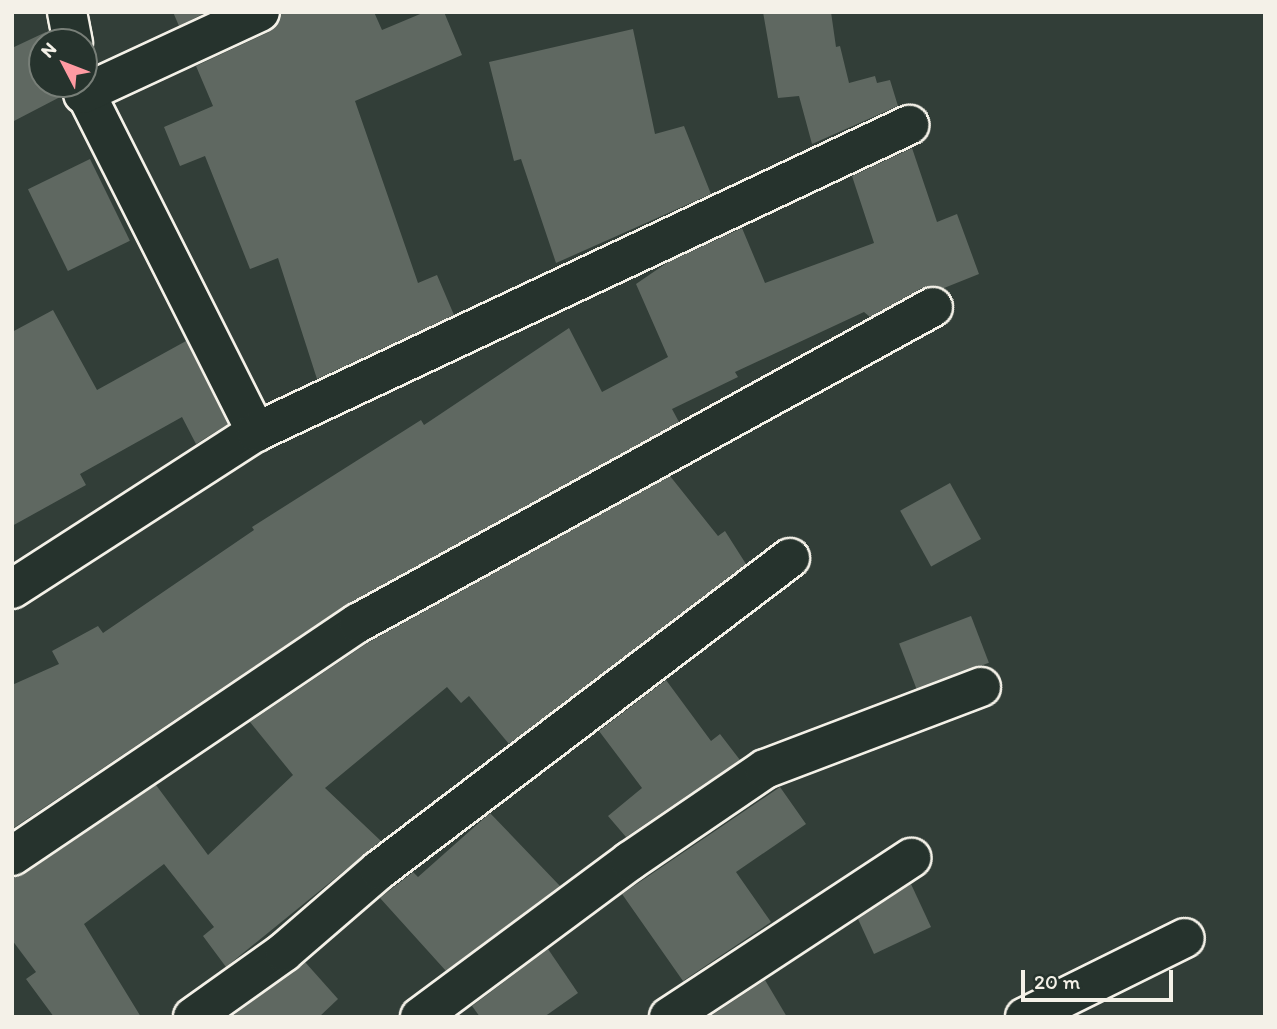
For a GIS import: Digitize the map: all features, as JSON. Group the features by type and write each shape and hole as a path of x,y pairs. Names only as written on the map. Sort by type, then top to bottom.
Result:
{"street":[{"path":"98,82 260,12"},
{"path":"87,98 256,432"},
{"path":"12,589 256,432 909,125"},
{"path":"12,856 358,623 933,307"},
{"path":"193,1017 284,952 379,870 790,558"},
{"path":"419,1017 630,861 765,769 981,687"},
{"path":"669,1017 911,858"},
{"path":"1025,1017 1185,938"}],"building":[{"path":"173,12 207,12 179,26"},
{"path":"282,12 374,12 382,30 425,12 444,12 462,55 355,101 418,283 437,275 454,315 317,379 278,258 250,269 205,156 180,166 164,127 213,106 196,66 269,32"},
{"path":"763,12 831,12 836,47 840,46 849,83 875,76 877,83 890,80 898,106 812,144 799,96 778,98"},
{"path":"633,29 655,134 684,126 711,194 556,263 521,159 514,161 489,62"},
{"path":"28,40 28,98 58,98 12,122 12,48"},
{"path":"912,148 937,222 957,214 979,274 944,288 922,288 870,317 864,312 735,372 738,377 672,409 679,422 346,605 12,829 12,685 59,664 52,651 98,626 103,633 254,530 252,527 421,420 424,425 569,328 602,392 668,357 636,284 668,262 742,228 765,283 874,243 852,176"},
{"path":"90,159 130,241 68,271 28,189"},
{"path":"53,310 97,390 186,341 228,424 196,444 182,417 80,474 86,485 12,526 12,332"},
{"path":"670,476 718,536 725,531 746,564 509,744 469,696 461,703 447,687 325,788 381,841 226,967 203,936 214,927 164,864 84,924 141,1017 54,1017 26,979 36,972 12,940 12,878 24,874 156,785 208,855 293,775 250,722 369,642"},
{"path":"950,483 981,539 931,567 900,511"},
{"path":"971,616 989,663 917,690 899,644"},
{"path":"666,680 711,741 720,734 740,760 626,837 608,816 642,788 599,731"},
{"path":"780,787 806,824 736,872 771,922 683,981 622,894"},
{"path":"490,813 560,886 446,971 380,898 413,872 418,877"},
{"path":"911,884 931,927 874,954 858,919"},
{"path":"548,949 578,993 544,1017 480,1017 472,1006"},
{"path":"305,962 338,999 319,1017 231,1017"},
{"path":"765,980 787,1017 709,1017"}]}
